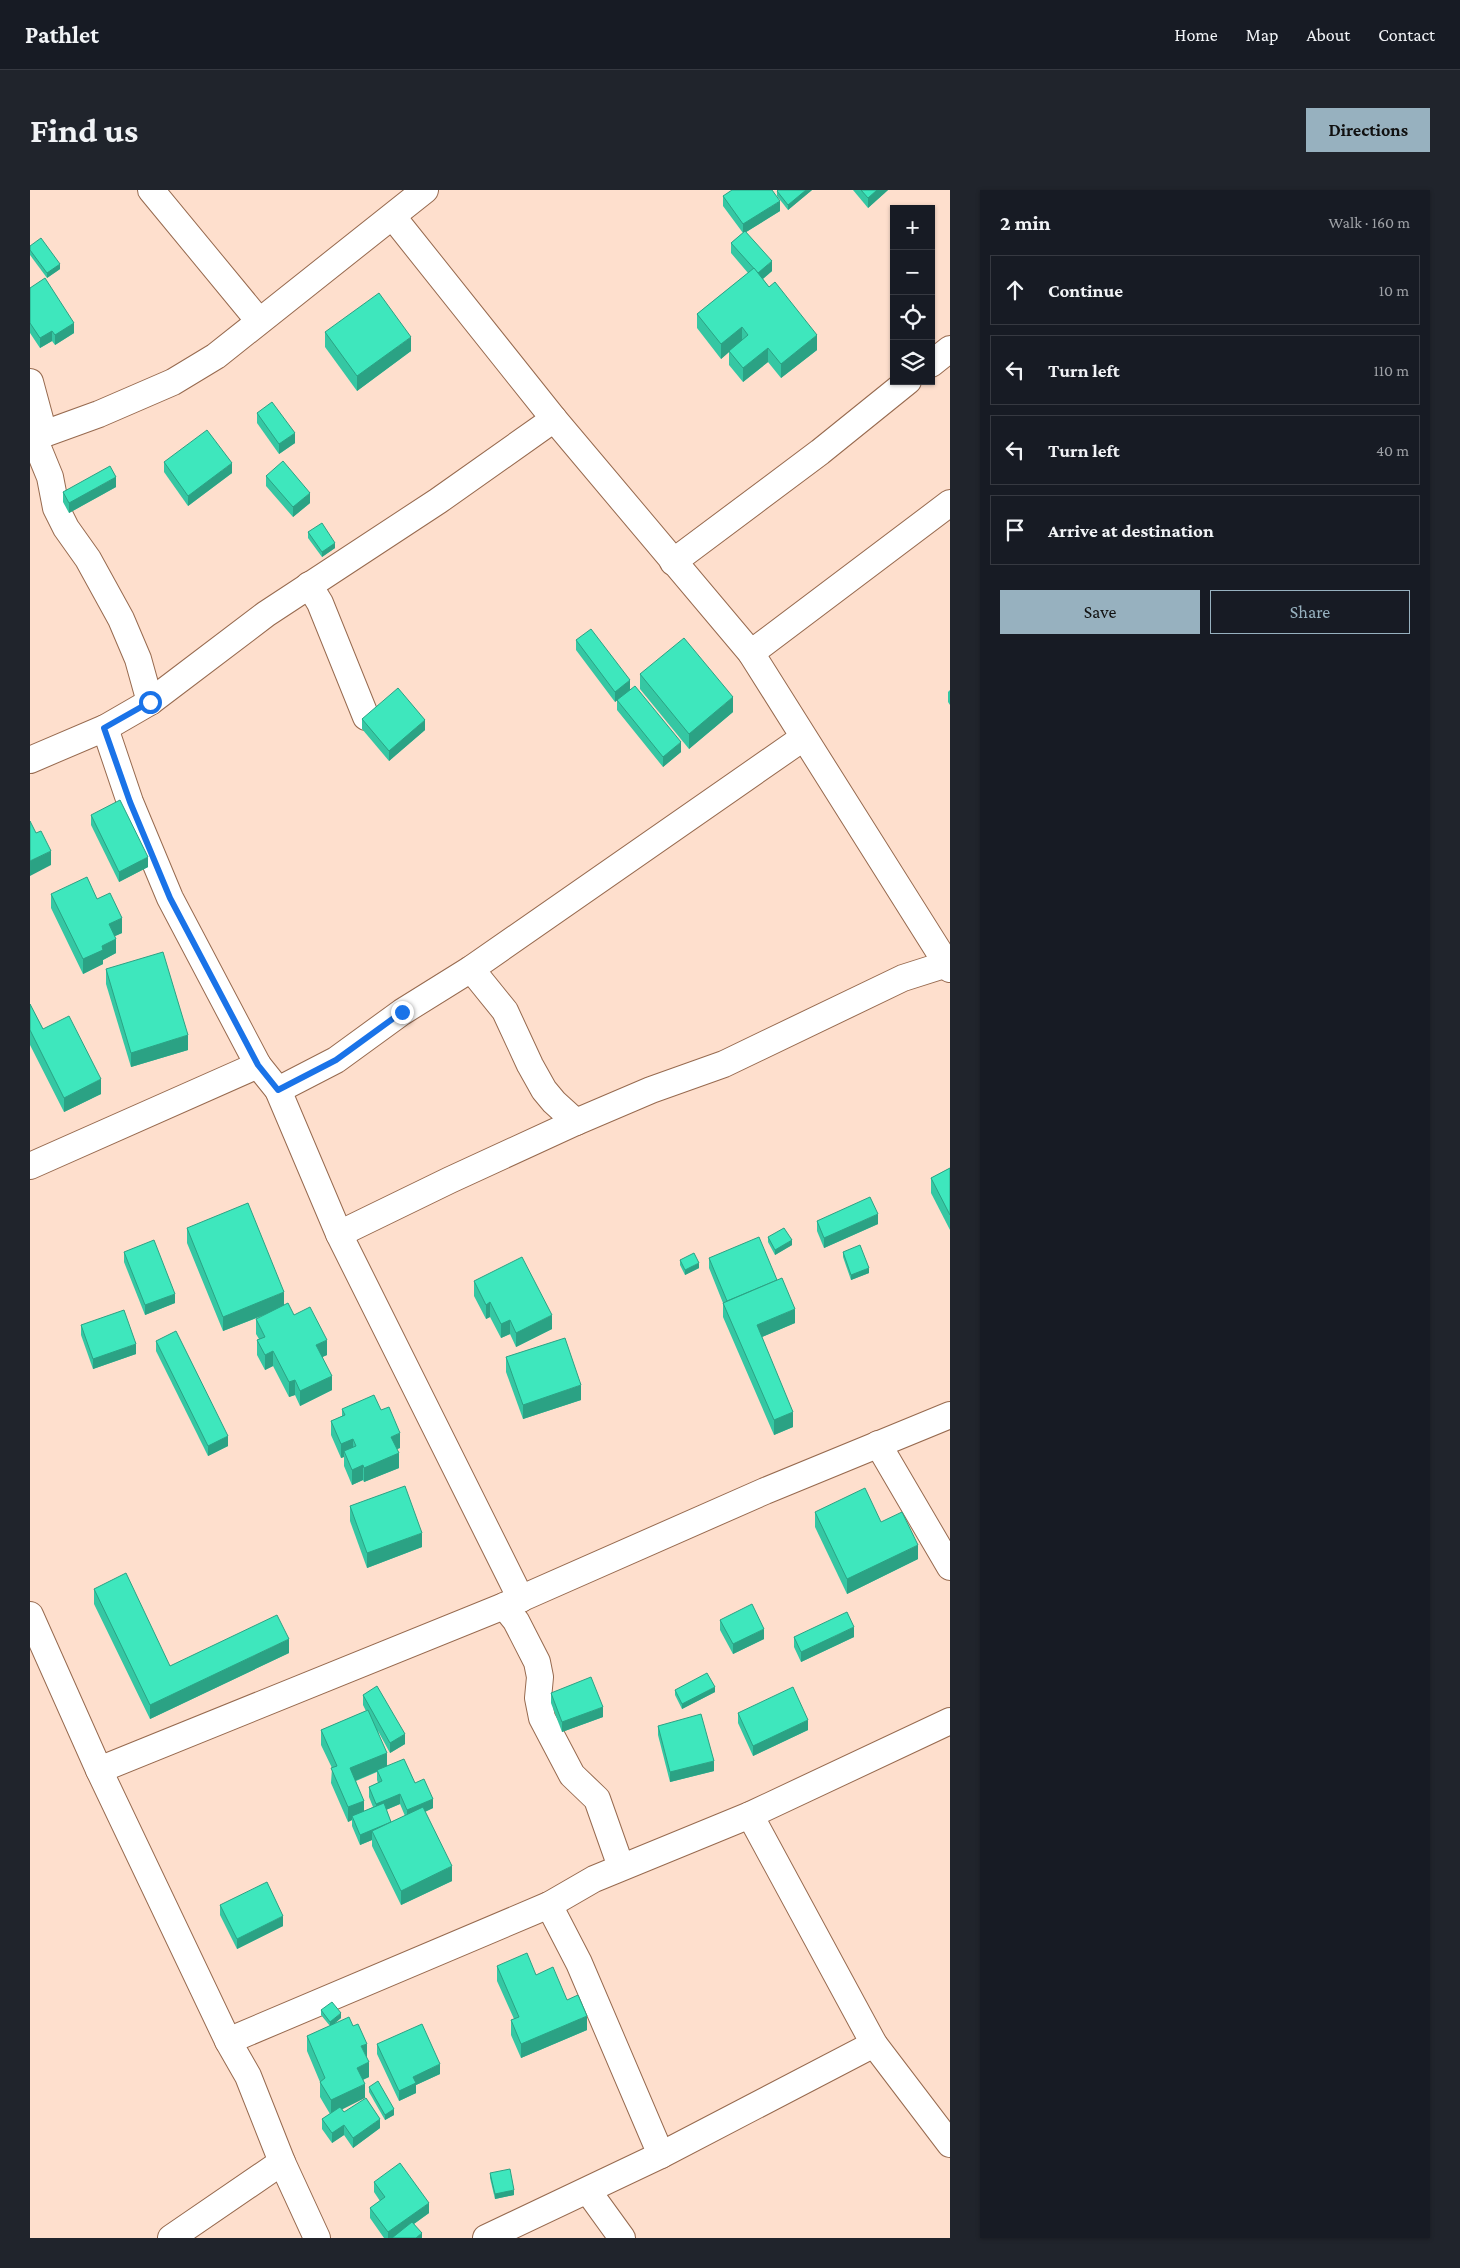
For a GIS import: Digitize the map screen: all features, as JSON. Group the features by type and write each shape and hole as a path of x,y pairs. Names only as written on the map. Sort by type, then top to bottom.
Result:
{"street":[{"path":"151,190 259,321"},
{"path":"36,437 98,414 173,382 216,356 425,190"},
{"path":"339,1234 576,1122 651,1090 724,1064 903,978 949,965 803,738 751,653 672,562 554,419 392,217"},
{"path":"935,361 950,349"},
{"path":"30,382 36,437 50,477 56,508 66,528 88,559 121,619 138,659 150,702"},
{"path":"672,562 820,452 903,385"},
{"path":"30,760 104,728 150,702 266,614 438,501 554,419"},
{"path":"751,653 950,503"},
{"path":"309,585 320,602 366,717"},
{"path":"104,728 130,802 170,898 258,1065 278,1090 339,1234 512,1602 516,1621 537,1662 540,1677 538,1698 542,1718 572,1774 596,1799 621,1867"},
{"path":"278,1090 336,1060 402,1012 471,970 803,738"},
{"path":"471,970 505,1011 544,1090 576,1122"},
{"path":"30,1166 258,1065"},
{"path":"99,1770 512,1602 638,1546 950,1415"},
{"path":"878,1444 950,1567"},
{"path":"30,1615 99,1770 228,2041 248,2076 282,2162 316,2238"},
{"path":"228,2041 548,1905 594,1879 750,1815 950,1721"},
{"path":"750,1815 874,2044 950,2144"},
{"path":"548,1905 579,1963 661,2155"},
{"path":"486,2238 661,2155 874,2044"},
{"path":"171,2238 282,2162"},
{"path":"588,2191 622,2238"}],"building":[{"path":"732,190 772,190 780,201 743,224 723,196"},
{"path":"778,190 806,190 788,205"},
{"path":"861,190 877,190 868,198"},
{"path":"745,231 772,261 758,273 731,243"},
{"path":"41,238 60,264 47,273 30,250 30,246"},
{"path":"754,268 769,287 775,282 817,335 781,364 768,348 743,368 729,351 748,335 742,327 721,344 697,314"},
{"path":"45,278 74,323 55,335 52,331 40,338 30,323 30,288"},
{"path":"379,293 411,337 357,376 325,332"},
{"path":"272,402 295,433 279,444 257,413"},
{"path":"207,430 232,463 188,496 164,462"},
{"path":"283,461 310,493 293,507 266,476"},
{"path":"110,466 116,477 69,503 63,492"},
{"path":"322,523 335,543 322,552 308,532"},
{"path":"591,629 630,680 615,692 576,640"},
{"path":"684,638 733,697 689,734 640,674"},
{"path":"635,686 681,742 663,757 617,700"},
{"path":"398,688 425,720 389,751 362,719"},
{"path":"120,800 148,857 119,872 91,815"},
{"path":"30,821 36,833 41,831 51,851 30,861"},
{"path":"87,877 97,899 110,893 122,918 109,924 116,939 102,946 103,950 83,959 51,894"},
{"path":"163,952 188,1035 131,1053 106,969"},
{"path":"30,1004 43,1029 69,1016 101,1079 64,1098 30,1030"},
{"path":"950,1168 950,1215 931,1178"},
{"path":"870,1197 878,1214 824,1238 817,1221"},
{"path":"248,1203 284,1292 223,1317 187,1228"},
{"path":"784,1228 792,1240 775,1250 768,1237"},
{"path":"759,1237 777,1280 727,1301 709,1258"},
{"path":"154,1240 175,1294 145,1305 124,1252"},
{"path":"860,1245 869,1268 851,1275 843,1252"},
{"path":"694,1253 699,1263 685,1270 680,1260"},
{"path":"522,1257 552,1315 516,1333 510,1320 501,1324 490,1302 486,1305 474,1281"},
{"path":"782,1278 795,1309 757,1325 793,1412 774,1420 723,1303"},
{"path":"288,1303 294,1315 310,1307 327,1340 316,1345 332,1376 300,1391 295,1380 289,1382 273,1351 265,1355 257,1340 265,1337 256,1319"},
{"path":"124,1310 136,1344 93,1359 81,1325"},
{"path":"176,1331 228,1436 208,1446 156,1341"},
{"path":"565,1338 581,1385 523,1405 506,1357"},
{"path":"374,1395 381,1410 389,1407 400,1433 391,1437 399,1453 364,1468 363,1465 352,1470 344,1451 356,1446 353,1439 341,1444 331,1421 345,1415 342,1409"},
{"path":"405,1486 422,1533 367,1553 350,1506"},
{"path":"865,1488 881,1522 902,1512 918,1545 847,1579 815,1512"},
{"path":"126,1573 170,1666 277,1615 289,1639 150,1705 94,1589"},
{"path":"752,1604 764,1629 733,1644 720,1620"},
{"path":"847,1612 854,1627 801,1652 794,1637"},
{"path":"707,1673 715,1687 682,1704 675,1690"},
{"path":"591,1677 603,1707 562,1722 551,1693"},
{"path":"377,1686 405,1734 390,1743 363,1695"},
{"path":"793,1687 808,1720 753,1746 738,1713"},
{"path":"368,1710 387,1753 350,1768 364,1801 348,1807 331,1768 337,1766 321,1730"},
{"path":"701,1714 714,1761 670,1772 658,1726"},
{"path":"404,1759 415,1783 424,1779 433,1799 407,1810 400,1794 376,1804 369,1787 382,1781 377,1770"},
{"path":"384,1803 391,1822 360,1835 352,1816"},
{"path":"423,1807 452,1866 401,1891 372,1831"},
{"path":"267,1882 283,1916 237,1939 220,1905"},
{"path":"527,1953 536,1975 553,1967 567,2000 578,1995 587,2016 521,2044 511,2020 519,2017 497,1966"},
{"path":"332,2002 341,2013 330,2022 321,2010"},
{"path":"349,2017 353,2026 358,2024 367,2044 361,2046 369,2062 357,2068 365,2084 331,2100 320,2082 325,2078 307,2036"},
{"path":"422,2024 440,2064 413,2077 416,2083 399,2091 377,2044"},
{"path":"378,2081 394,2109 385,2115 369,2087"},
{"path":"366,2098 380,2119 353,2138 344,2125 332,2133 322,2119 340,2107 344,2112"},
{"path":"400,2163 429,2203 388,2232 370,2208 385,2197 374,2182"},
{"path":"510,2169 514,2190 495,2194 490,2173"},
{"path":"412,2222 422,2233 416,2238 392,2238"}],"route":[{"path":"150,702 104,728 130,802 170,898 258,1065 278,1090 336,1060 402,1012"}]}
